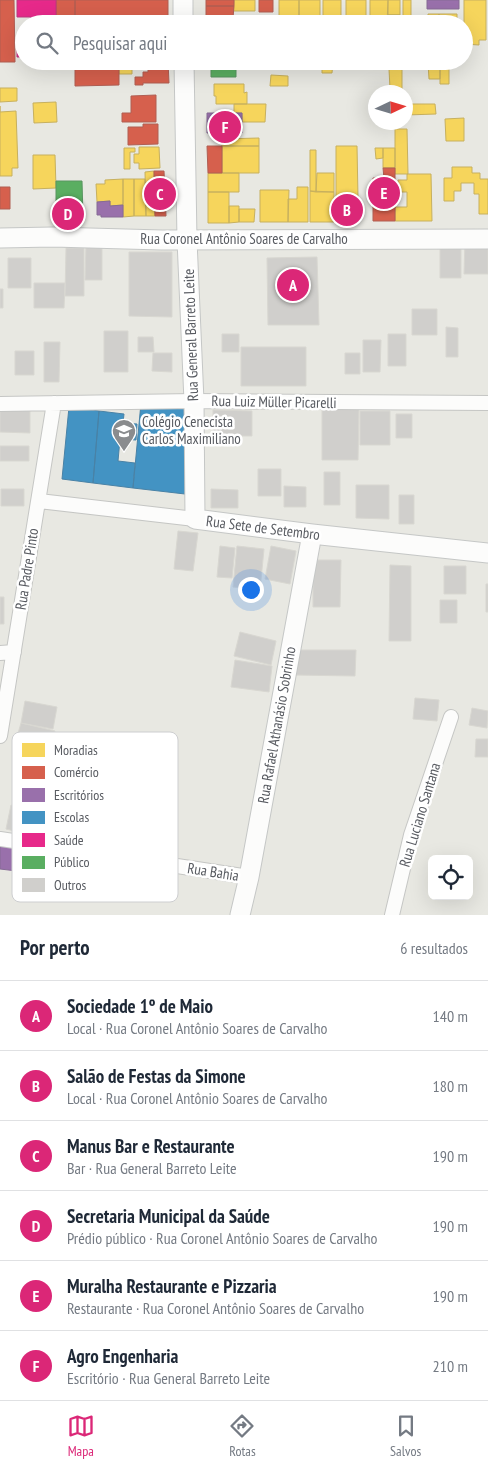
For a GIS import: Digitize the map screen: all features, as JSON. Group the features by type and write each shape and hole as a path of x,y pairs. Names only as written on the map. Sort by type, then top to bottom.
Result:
{"street":[{"path":"182,0 183,15"},
{"name":"Rua General Barreto Leite","path":"184,70 187,240 194,401 196,519"},
{"name":"Rua Coronel Antônio Soares de Carvalho","path":"0,238 488,240"},
{"name":"Rua Luiz Müller Picarelli","path":"0,404 170,401 488,403"},
{"name":"Rua Padre Pinto","path":"0,736 7,652 39,501 54,403"},
{"name":"Rua Sete de Setembro","path":"39,501 488,553"},
{"name":"Rua Rafael Athanásio Sobrinho","path":"240,915 249,877 312,534"},
{"name":"Rua Luciano Santana","path":"392,915 411,834 451,717"},
{"name":"Rua Bahia","path":"178,866 249,877"}],"building: Moradias":[{"path":"234,0 255,0 255,11 233,11"},
{"path":"279,0 299,0 299,15 279,15"},
{"path":"299,0 320,0 320,15 299,15"},
{"path":"323,0 341,0 341,15 323,15"},
{"path":"346,0 366,0 366,15 346,15"},
{"path":"370,0 388,0 387,15 370,15"},
{"path":"388,0 400,0 400,15 388,15"},
{"path":"403,0 411,0 411,15 403,15"},
{"path":"464,0 486,0 486,40 479,40 479,45 473,45 473,15 464,15"},
{"path":"439,14 457,14 457,15"},
{"path":"119,70 132,70 132,74 119,74"},
{"path":"322,70 332,70 332,73 322,73"},
{"path":"389,70 402,70 402,85 390,85"},
{"path":"428,70 440,70 440,79 429,79"},
{"path":"440,70 449,70 449,84 440,84"},
{"path":"271,75 288,76 288,86 270,86"},
{"path":"214,84 244,84 244,93 247,92 247,104 216,104"},
{"path":"0,88 17,88 17,101 0,102"},
{"path":"56,102 57,122 34,123 33,103"},
{"path":"234,104 266,104 265,122 242,122 242,113 234,113"},
{"path":"413,104 435,104 436,114 413,115"},
{"path":"16,111 18,168 12,168 12,176 0,176 0,112"},
{"path":"464,118 464,141 446,141 445,119"},
{"path":"395,130 407,130 408,174 395,174"},
{"path":"259,138 259,146 222,146 222,139"},
{"path":"222,146 259,146 259,173 222,173"},
{"path":"336,146 357,146 358,198 336,197"},
{"path":"139,147 159,147 160,168 139,169 139,163 134,163 134,154 139,154"},
{"path":"124,148 135,148 135,152 130,152 130,169 124,169"},
{"path":"375,148 383,148 383,158 376,159"},
{"path":"383,148 395,148 395,168 383,168"},
{"path":"310,150 316,150 316,192 310,191"},
{"path":"33,155 55,155 56,188 33,189"},
{"path":"452,167 472,167 472,173 480,173 480,179 488,179 488,214 479,214 479,194 474,194 474,183 461,183 461,191 454,191 454,201 444,201 444,178 452,178"},
{"path":"154,171 155,216 146,216 145,172"},
{"path":"208,173 239,173 239,192 208,192"},
{"path":"317,173 334,173 334,192 316,192"},
{"path":"407,174 431,174 432,221 395,221 395,207 407,207 407,192 399,192 398,180 407,180"},
{"path":"123,179 134,179 134,216 123,217"},
{"path":"123,179 123,205 110,206 110,201 97,202 96,184 105,184 105,180"},
{"path":"134,179 145,179 146,216 134,216"},
{"path":"297,187 308,187 308,222 288,222 288,199 297,199"},
{"path":"260,190 289,190 288,222 260,222"},
{"path":"310,191 334,192 334,222 310,222"},
{"path":"208,192 229,192 229,223 208,223"},
{"path":"336,197 358,198 357,222 335,222"},
{"path":"229,206 239,206 239,222 229,223"},
{"path":"239,209 255,209 254,222 239,222"}],"building: Comércio":[{"path":"0,0 14,0 15,62 0,62"},
{"path":"56,0 75,0 75,15 56,15"},
{"path":"75,0 168,0 168,15 75,15"},
{"path":"206,0 234,0 234,6 206,6"},
{"path":"259,0 273,0 273,12 259,12"},
{"path":"206,6 234,6 233,15 206,15"},
{"path":"75,70 119,70 119,85 75,86"},
{"path":"148,70 168,70 169,83 143,83 143,85 135,85 135,77 143,77 143,72 148,72"},
{"path":"156,95 156,122 122,122 122,113 131,113 131,96"},
{"path":"143,124 158,124 158,144 128,145 128,127 143,127"},
{"path":"207,146 222,146 222,173 208,173"},
{"path":"383,168 395,168 395,221 373,221 373,178 384,178"},
{"path":"154,171 164,171 166,216 155,216"},
{"path":"0,187 10,187 10,209 0,209"}],"building: Escritórios":[{"path":"427,0 459,0 459,9 427,9"},
{"path":"207,113 242,113 242,133 207,133"},
{"path":"110,201 110,206 123,205 123,217 101,217 101,215 97,215 97,202"},
{"path":"0,844 12,846 12,870 0,869"}],"building: Escolas":[{"path":"141,403 184,403 185,494 133,488"},
{"path":"69,407 99,411 93,483 62,479"},
{"path":"99,411 124,414 123,423 137,424 136,440 120,439 118,461 135,463 133,488 93,483"}],"building: Saúde":[{"path":"17,0 56,0 56,15 17,15"}],"building: Público":[{"path":"211,70 236,70 236,77 211,77"},
{"path":"56,181 82,181 83,217 56,218"}],"building: Outros":[{"path":"465,240 488,240 488,274 464,274"},
{"path":"86,243 102,243 102,280 85,280"},
{"path":"440,244 461,244 461,278 440,278"},
{"path":"66,248 84,248 84,296 65,296"},
{"path":"129,252 172,252 172,317 129,316"},
{"path":"317,257 319,325 268,325 267,258"},
{"path":"8,258 31,258 31,288 8,288"},
{"path":"34,283 65,283 64,308 34,308"},
{"path":"0,289 3,289 3,308 0,308"},
{"path":"412,309 437,309 437,335 412,335"},
{"path":"446,327 458,328 458,357 446,357"},
{"path":"104,331 128,331 128,372 104,372"},
{"path":"222,334 239,334 239,352 222,352"},
{"path":"388,334 406,334 406,366 388,366"},
{"path":"138,337 153,337 154,352 138,352"},
{"path":"363,340 381,340 380,372 363,372"},
{"path":"44,342 60,342 59,382 44,382"},
{"path":"241,347 306,347 306,386 241,386"},
{"path":"15,351 34,351 34,375 15,375"},
{"path":"153,353 172,353 172,372 152,371"},
{"path":"345,353 360,353 360,374 345,374"},
{"path":"0,407 30,407 30,433 0,432"},
{"path":"322,407 359,408 358,460 322,460"},
{"path":"213,410 252,411 252,436 213,436"},
{"path":"360,411 390,411 390,445 360,445"},
{"path":"396,414 412,414 412,438 396,438"},
{"path":"0,446 29,446 29,461 0,461"},
{"path":"258,469 281,469 281,496 258,496"},
{"path":"324,472 340,472 340,505 324,505"},
{"path":"356,485 389,485 389,519 356,518"},
{"path":"284,486 306,487 306,507 284,507"},
{"path":"1,489 24,489 24,506 1,506"},
{"path":"211,489 238,490 238,508 211,508"},
{"path":"399,495 414,495 414,524 399,524"},
{"path":"178,531 198,533 193,571 174,569"},
{"path":"220,546 235,548 232,578 217,577"},
{"path":"237,546 264,549 260,590 233,587"},
{"path":"271,546 296,551 290,584 265,579"},
{"path":"313,560 341,560 340,607 313,607"},
{"path":"390,565 411,566 411,641 389,641"},
{"path":"444,566 466,566 466,594 444,594"},
{"path":"486,584 488,584 488,612 486,612"},
{"path":"0,597 4,597 4,624 0,624"},
{"path":"440,600 457,600 457,623 440,623"},
{"path":"240,632 276,641 271,665 234,656"},
{"path":"295,650 356,650 355,676 295,675"},
{"path":"235,660 272,666 269,692 231,687"},
{"path":"415,698 439,700 437,721 413,719"},
{"path":"25,701 57,707 53,729 21,723"},
{"path":"472,708 488,711 487,728 469,725"},
{"path":"21,723 55,731 55,732 18,732"},
{"path":"476,739 488,739 488,757 475,757"},
{"path":"11,805 12,805 12,830 6,829"}],"place":[{"name":"Agro Engenharia","path":"225,127"},
{"name":"Muralha Restaurante e Pizzaria","path":"384,193"},
{"name":"Manus Bar e Restaurante","path":"160,194"},
{"name":"Salão de Festas da Simone","path":"347,210"},
{"name":"Secretaria Municipal da Saúde","path":"68,214"},
{"name":"Sociedade 1º de Maio","path":"293,285"},
{"name":"Colégio Cenecista Carlos Maximiliano","path":"124,452"}]}
